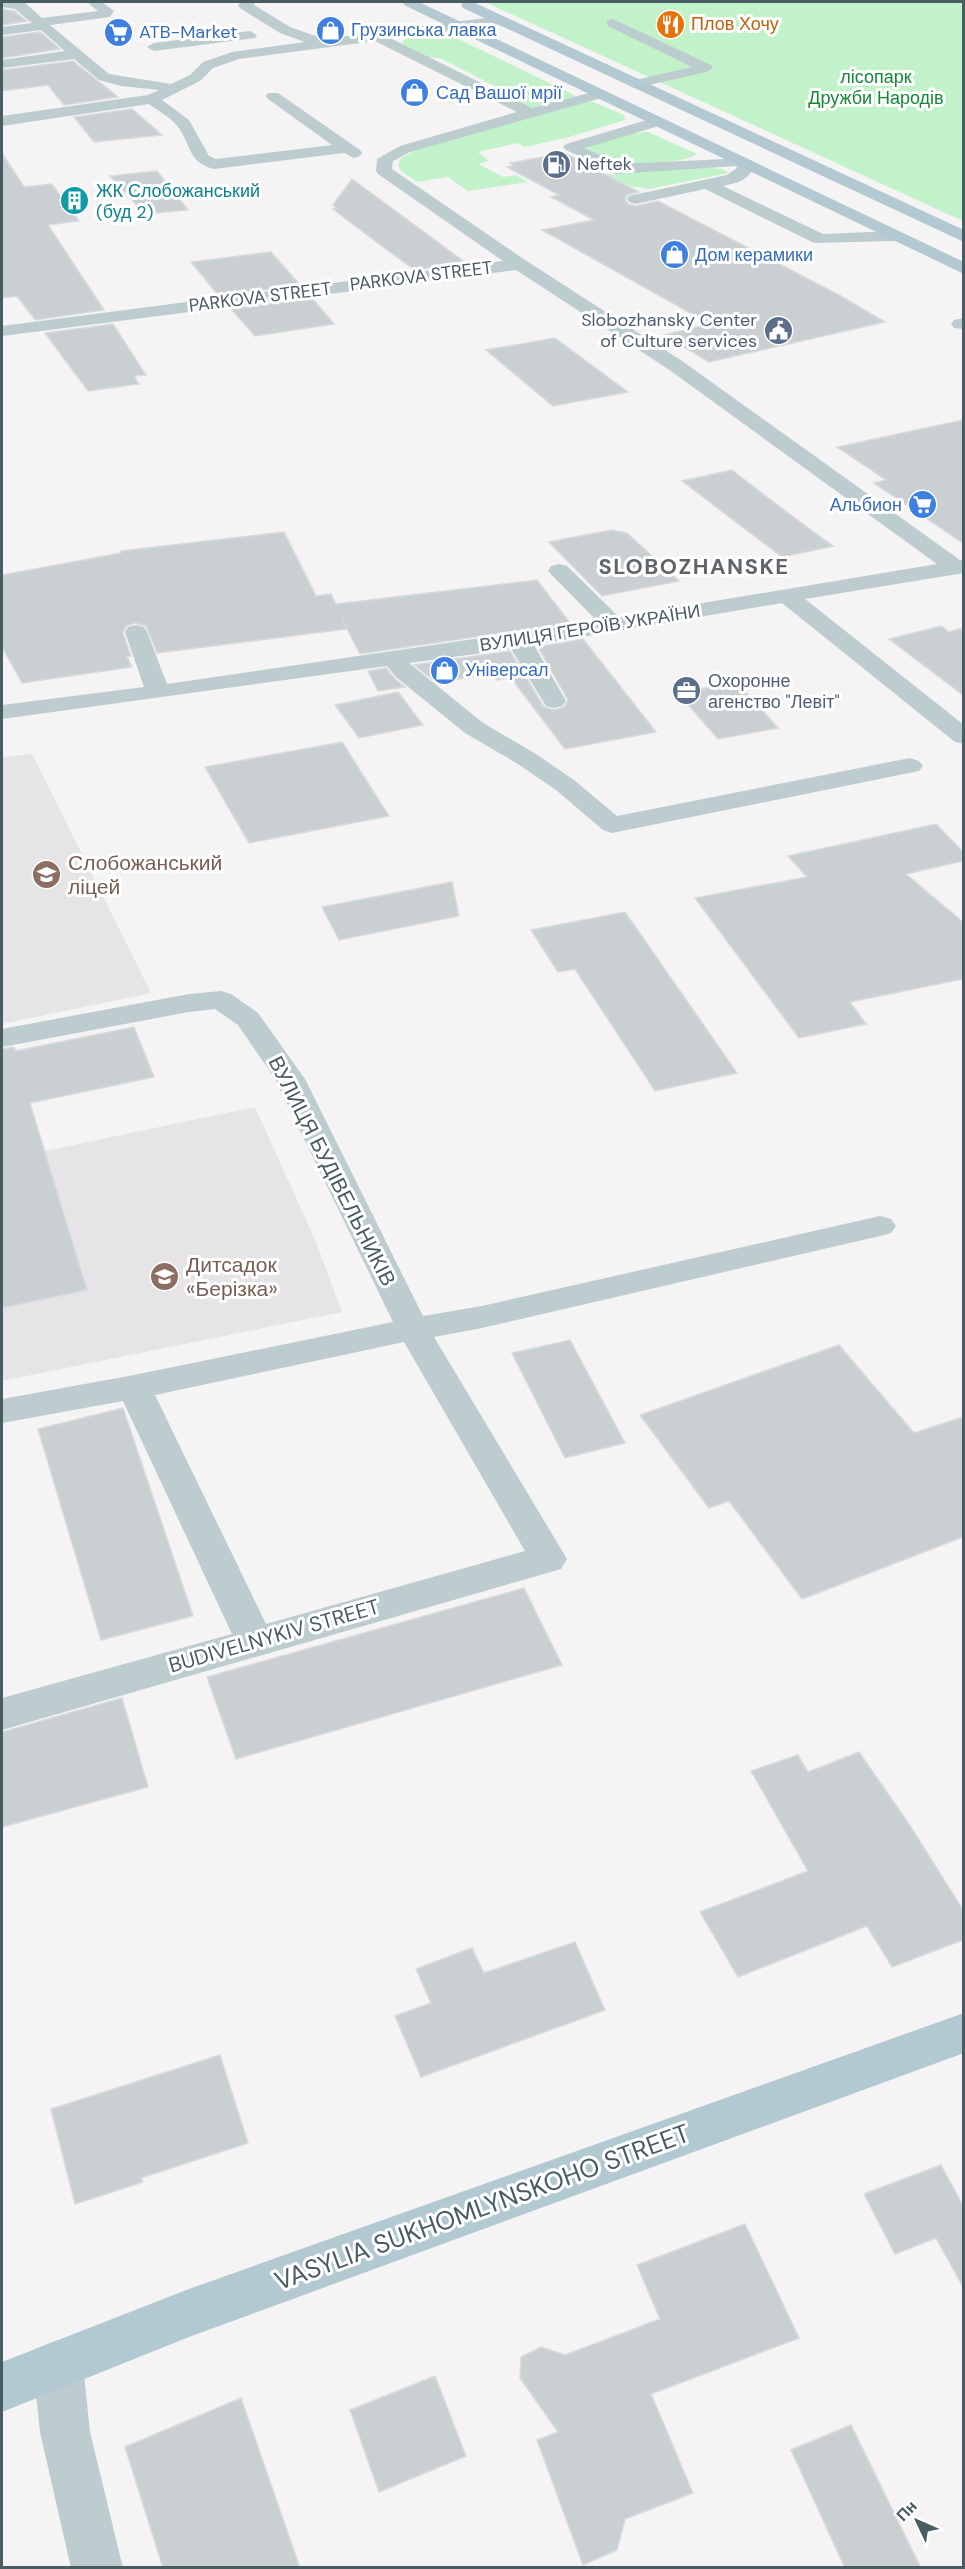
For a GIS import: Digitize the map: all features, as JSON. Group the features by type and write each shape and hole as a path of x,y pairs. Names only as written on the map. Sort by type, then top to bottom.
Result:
{"main road":[{"path":"409,2 963,269"},
{"path":"462,2 963,237"},
{"name":"VASYLIA SUKHOMLYNSKOHO STREET","path":"2,2387 189,2313 963,2033"}],"street":[{"path":"2,31 105,14 106,11 94,2"},
{"path":"249,2 245,5 285,30 322,44"},
{"path":"2,3 19,5 104,77 111,80 179,88"},
{"path":"2,121 152,99 179,88 195,78 208,65 220,59 501,20"},
{"path":"613,23 706,68 636,84"},
{"path":"154,47 285,30"},
{"path":"376,36 530,113"},
{"path":"2,63 75,54"},
{"path":"384,171 385,159 405,149 600,94"},
{"path":"273,96 345,148 384,171 519,264 675,365 959,567"},
{"path":"152,99 184,123 203,159 214,164 345,148"},
{"path":"19,104 36,116"},
{"path":"635,199 732,179 744,173 745,168 741,161 616,169 571,147 657,122"},
{"path":"707,184 820,239 894,236"},
{"name":"PARKOVA STREET","path":"2,330 519,264"},
{"name":"ВУЛИЦЯ ГЕРОЇВ УКРАЇНИ","path":"2,712 516,641 959,567"},
{"path":"559,571 615,625"},
{"path":"788,597 963,737"},
{"path":"136,632 158,692"},
{"path":"516,641 525,649 554,701"},
{"path":"392,658 404,672 474,728 527,759 565,785 612,825 910,766"},
{"name":"ВУЛИЦЯ БУДІВЕЛЬНИКІВ","path":"2,1038 221,1000 248,1019 290,1079 412,1329 548,1559 255,1641"},
{"path":"2,1411 134,1387 494,1314 880,1226"},
{"path":"134,1387 255,1641"},
{"name":"BUDIVELNYKIV STREET","path":"2,1714 255,1641"},
{"path":"58,2365 65,2432 97,2568"}],"shaded area":[{"name":"Слобожанський ліцей","path":"32,754 151,993 2,1024 2,757"},
{"name":"Дитсадок «Берізка»","path":"255,1107 316,1242 342,1312 2,1381 2,1160"}],"green space":[{"name":"лісопарк Дружби Народів","path":"485,2 963,2 963,221"},
{"path":"433,33 450,35 576,96 532,108 505,100 512,95 440,58 424,57 403,44 403,41 411,36"},
{"path":"585,101 624,115 625,120 569,137 525,147 518,143 478,152 489,161 478,164 503,177 516,175 528,182 468,191 448,177 417,182 401,171 398,165 400,159 420,148"},
{"path":"648,132 697,154 681,160 618,163 611,162 587,149 589,146 632,133"},
{"path":"696,167 722,169 728,173 649,189 625,185 604,175"}],"building":[{"path":"2,9 14,11 27,21 2,25"},
{"path":"40,32 60,49 2,58 2,37"},
{"path":"73,61 118,97 64,105 48,85 2,91 2,70"},
{"path":"132,109 162,135 94,142 74,117"},
{"path":"2,153 24,187 52,184 79,221 48,225 104,310 35,320 17,296 2,298"},
{"path":"565,153 639,192 627,195 625,200 628,204 635,206 658,201 839,295 885,322 709,362 664,335 710,324 542,230 594,220 551,197 559,195 507,167 514,166 510,163"},
{"path":"157,171 188,210 145,214 110,176"},
{"path":"352,179 466,263 415,270 387,250 333,209 337,209 333,205"},
{"path":"271,252 300,285 219,296 191,262"},
{"path":"312,298 334,324 255,336 231,309"},
{"path":"113,324 146,375 134,376 139,384 88,391 45,333"},
{"path":"555,338 628,392 553,406 486,350"},
{"path":"963,420 963,543 874,483 886,480 837,447"},
{"path":"732,470 833,546 782,557 682,481"},
{"path":"611,530 627,533 679,581 602,596 549,542"},
{"path":"284,532 316,596 331,594 336,604 537,580 570,623 360,654 343,621 347,629 157,653 146,626 135,623 126,626 123,633 131,656 127,657 132,667 22,683 2,647 2,575 121,553 120,551"},
{"path":"941,626 949,632 963,628 963,695 889,639"},
{"path":"583,639 656,732 565,749 511,678 496,680 493,674 436,682 414,665 510,651 544,707 555,710 564,707 568,700 538,647"},
{"path":"386,668 405,687 378,691 368,671"},
{"path":"737,682 778,728 718,739 678,693"},
{"path":"398,692 423,725 359,738 335,705"},
{"path":"342,742 389,816 249,843 205,767"},
{"path":"936,824 963,852 963,861 906,874 963,922 963,979 850,1002 866,1024 799,1038 695,898 807,877 788,856"},
{"path":"452,882 459,916 339,940 322,907"},
{"path":"625,912 737,1073 655,1091 575,969 558,972 531,930"},
{"path":"134,1027 154,1077 30,1103 87,1290 2,1308 2,1049 14,1047 15,1051"},
{"path":"570,1340 625,1443 565,1458 512,1353"},
{"path":"839,1345 914,1433 963,1417 963,1537 802,1599 729,1501 709,1508 640,1415"},
{"path":"123,1408 193,1616 101,1640 38,1429"},
{"path":"524,1588 562,1665 236,1759 207,1677"},
{"path":"122,1698 148,1787 2,1827 2,1732"},
{"path":"859,1752 909,1824 963,1910 963,1940 892,1967 867,1926 738,1977 700,1912 808,1871 751,1771 798,1755 808,1772"},
{"path":"575,1942 605,2010 421,2077 395,2016 431,2003 416,1969 472,1948 484,1973"},
{"path":"220,2055 248,2143 141,2178 143,2182 75,2204 51,2109"},
{"path":"941,2165 963,2206 963,2287 936,2238 895,2254 864,2194"},
{"path":"745,2224 799,2338 651,2394 693,2493 625,2519 617,2550 583,2565 537,2440 558,2432 520,2378 521,2357 541,2347 565,2355 660,2319 637,2265"},
{"path":"435,2376 466,2456 379,2492 350,2410"},
{"path":"241,2398 300,2568 163,2568 125,2447"},
{"path":"851,2425 921,2568 845,2568 791,2450"}],"place":[{"name":"Плов Хочу","path":"670,24"},
{"name":"Грузинська лавка","path":"330,30"},
{"name":"ATB-Market","path":"118,32"},
{"name":"Сад Вашої мрії","path":"415,93"},
{"name":"Neftek","path":"556,164"},
{"name":"ЖК Слобожанський (буд 2)","path":"75,201"},
{"name":"Дом керамики","path":"674,255"},
{"name":"Slobozhansky Center of Culture services","path":"778,330"},
{"name":"Альбион","path":"923,505"},
{"name":"Універсал","path":"444,670"},
{"name":"Охоронне агенство \"Левіт\"","path":"687,691"},
{"name":"Слобожанський ліцей","path":"47,875"},
{"name":"Дитсадок «Берізка»","path":"165,1277"}],"district":[{"name":"SLOBOZHANSKE","path":"694,566"}]}
